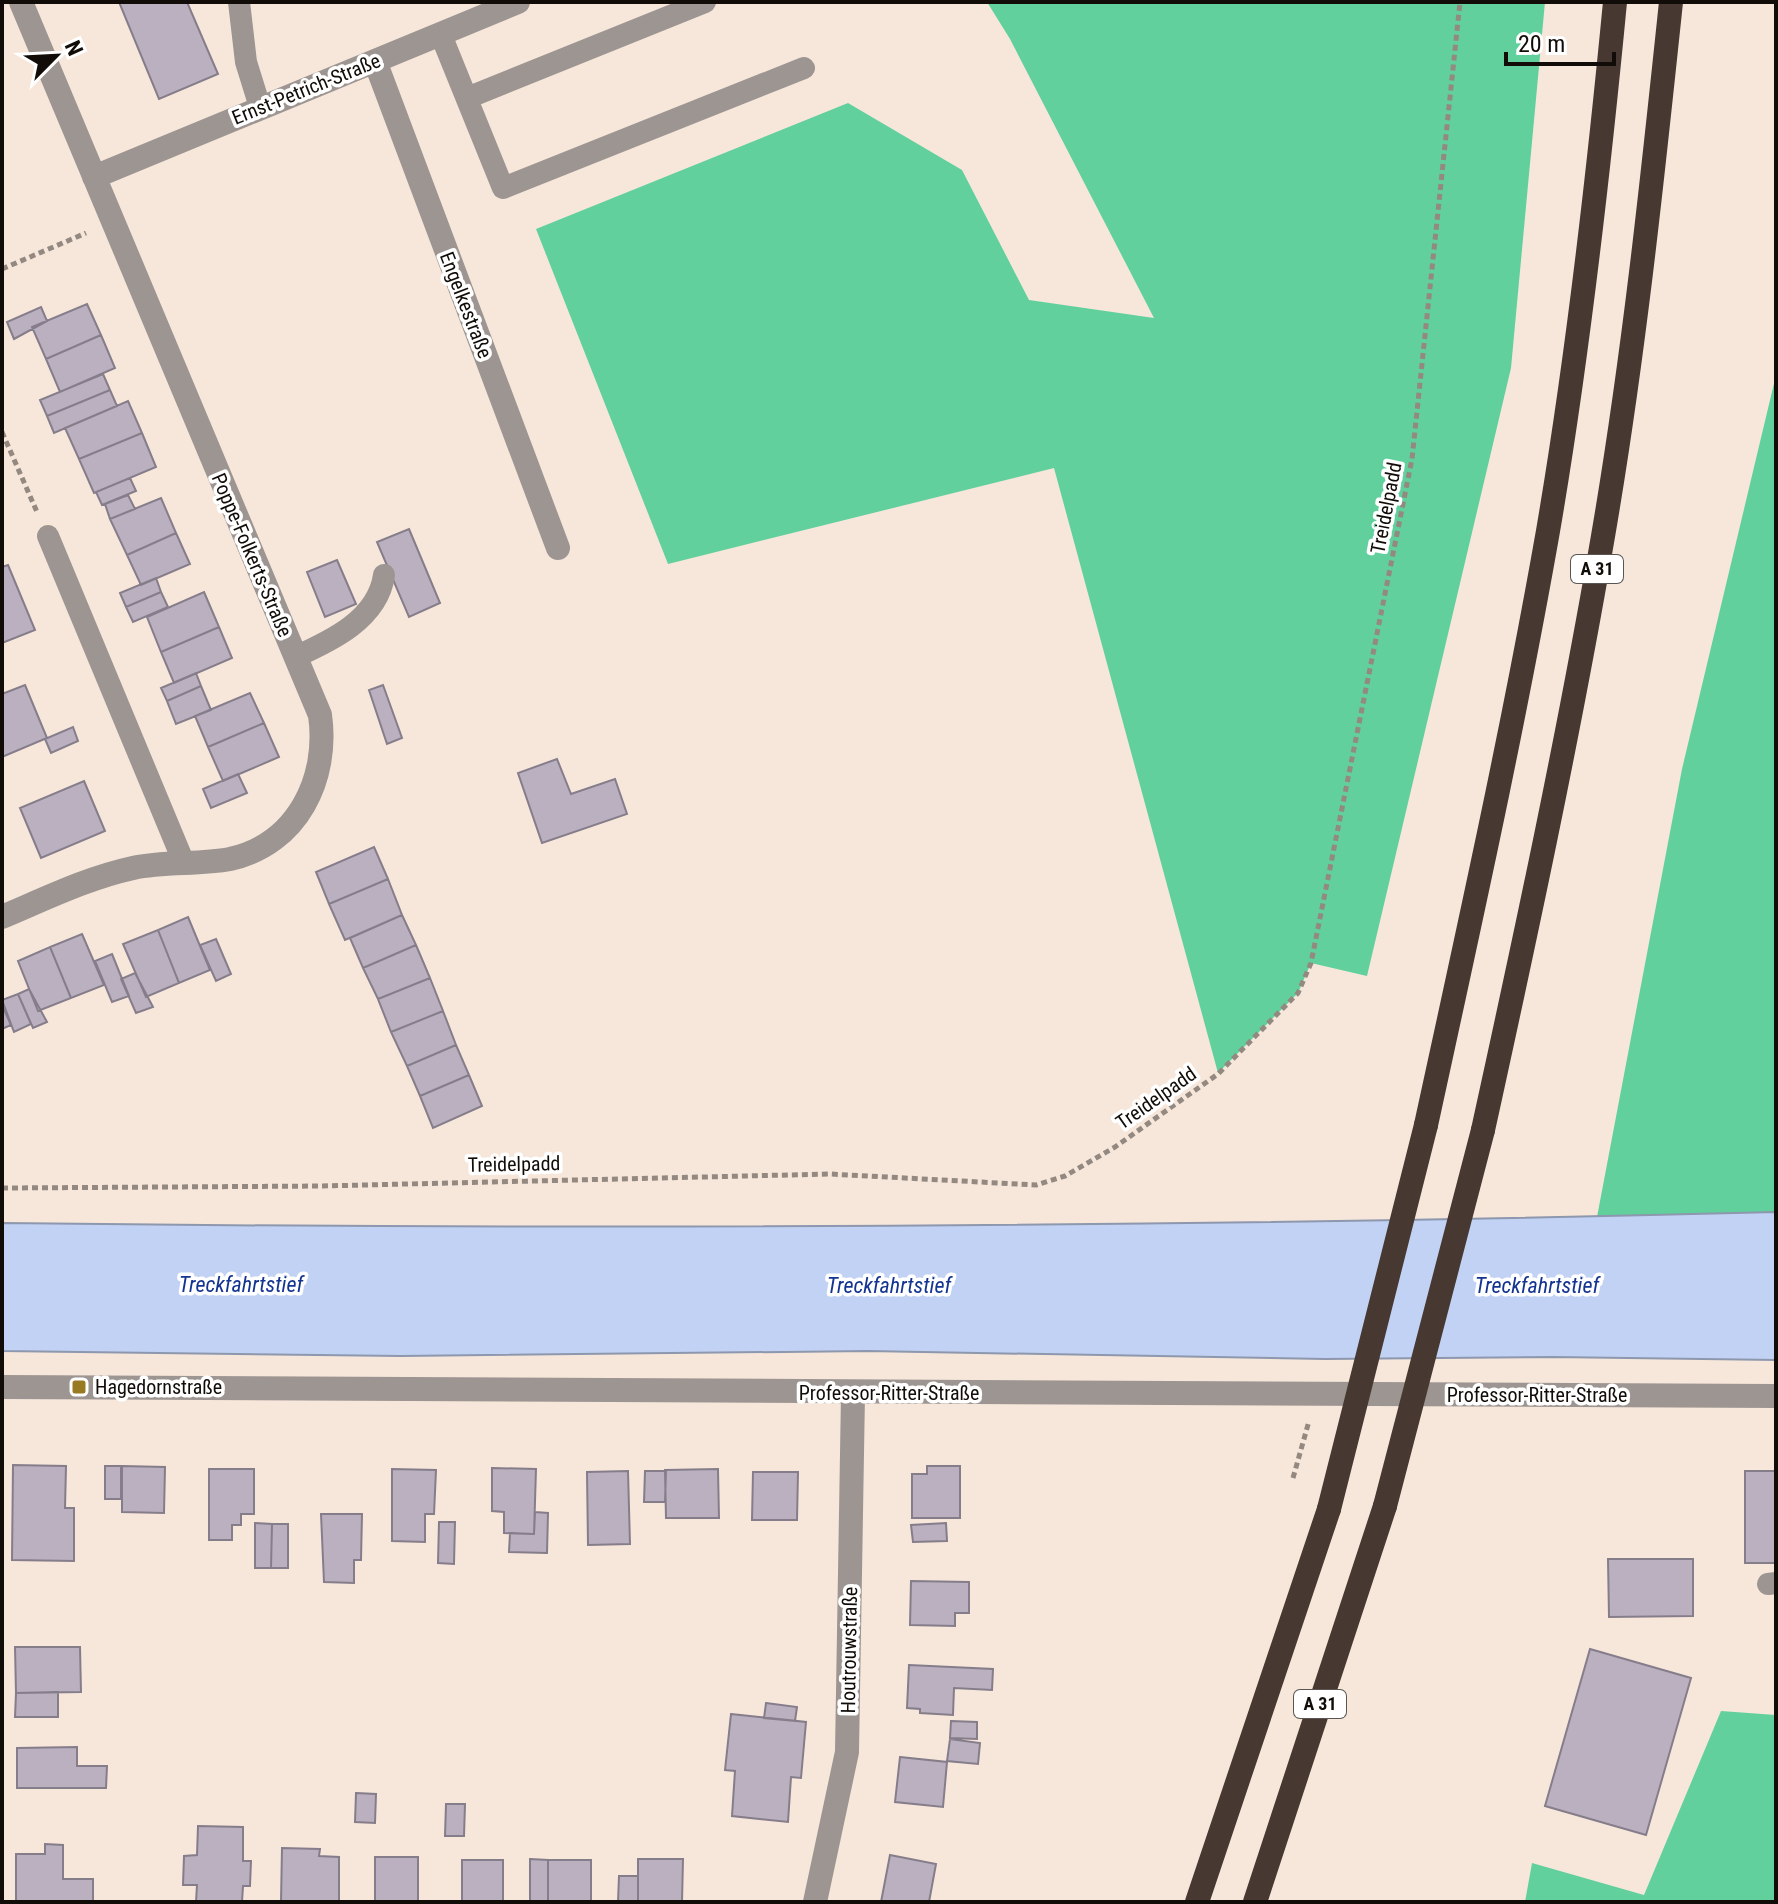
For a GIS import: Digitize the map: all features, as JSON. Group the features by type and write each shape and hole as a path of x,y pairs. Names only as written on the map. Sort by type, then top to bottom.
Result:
{"highway":[{"name":"A 31","path":"1197,1902 1329,1509 1426,1125 1490,827 1548,530 1594,221 1615,2"},
{"name":"A 31","path":"1255,1902 1385,1506 1483,1130 1546,841 1602,541 1647,230 1671,2"}],"street":[{"name":"Poppe-Folkerts-Straße","path":"2,917 100,876 138,867 230,859 254,851 288,828 304,807 320,770 324,744 320,715 21,2"},
{"name":"Ernst-Petrich-Straße","path":"94,177 518,2"},
{"name":"Engelkestraße","path":"375,61 558,548"},
{"name":"Professor-Ritter-Straße","path":"2,1387 853,1394 1776,1396"},
{"name":"Houtrouwstraße","path":"815,1902 847,1752 853,1394"}],"lane":[{"path":"239,2 246,62 260,107"},
{"path":"467,98 705,2"},
{"path":"441,35 503,188 804,68"},
{"path":"48,536 184,863"},
{"path":"295,657 347,630 366,612 382,586 384,575"}],"path":[{"name":"Treidelpadd","path":"2,1188 322,1186 830,1174 1036,1185 1065,1176 1115,1147 1218,1074 1298,993 1311,963 1412,459 1460,2"},
{"path":"2,269 112,221"},
{"path":"2,432 48,536"},
{"path":"1293,1478 1317,1393"}],"green space":[{"path":"987,2 1545,2 1511,368 1367,976 1311,963 1298,993 1218,1073 1054,468 668,564 536,229 848,103 962,170 1029,300 1154,318 1010,39"},
{"path":"1776,375 1776,1212 1597,1217 1682,769"},
{"path":"1721,1711 1776,1715 1776,1902 1525,1902 1532,1863 1644,1895"}],"water":[{"name":"Treckfahrtstief","path":"1776,1212 1776,1360 1553,1357 1325,1359 868,1351 401,1356 2,1351 2,1223 889,1226"}],"building":[{"path":"119,2 187,2 218,74 159,99"},
{"path":"87,304 101,335 46,359 32,327"},
{"path":"41,307 47,321 14,339 7,322"},
{"path":"101,335 115,368 60,392 46,359"},
{"path":"103,374 110,390 47,416 40,400"},
{"path":"110,390 117,406 54,433 47,416"},
{"path":"128,401 142,433 79,459 65,428"},
{"path":"142,433 156,467 94,493 79,459"},
{"path":"130,478 136,491 102,505 96,492"},
{"path":"128,495 135,509 110,519 105,504"},
{"path":"161,498 176,533 127,555 110,519"},
{"path":"409,529 440,603 409,617 377,542"},
{"path":"176,533 190,564 141,585 127,555"},
{"path":"337,560 356,604 325,617 307,572"},
{"path":"8,565 35,630 2,643 2,567"},
{"path":"156,578 161,592 126,607 120,593"},
{"path":"161,592 168,607 133,622 126,607"},
{"path":"204,592 219,627 161,652 147,617"},
{"path":"219,627 232,658 174,683 161,652"},
{"path":"196,673 201,686 167,701 161,688"},
{"path":"25,685 47,738 2,757 2,694"},
{"path":"383,685 402,738 387,744 369,690"},
{"path":"201,686 211,710 176,724 167,701"},
{"path":"250,693 264,723 208,747 195,716"},
{"path":"264,723 279,757 223,781 208,747"},
{"path":"73,727 78,741 51,753 45,739"},
{"path":"557,759 571,794 615,779 627,814 542,843 518,773"},
{"path":"238,774 247,793 211,808 203,789"},
{"path":"84,781 105,831 41,858 20,808"},
{"path":"374,847 388,879 329,904 316,872"},
{"path":"388,879 402,915 345,940 329,904"},
{"path":"402,915 416,945 363,968 350,938"},
{"path":"188,917 210,970 179,983 158,930"},
{"path":"158,930 179,983 146,997 123,944"},
{"path":"82,934 104,985 71,998 50,947"},
{"path":"216,939 231,974 216,981 200,945"},
{"path":"416,945 430,978 378,999 363,968"},
{"path":"50,947 71,998 38,1011 18,961"},
{"path":"112,954 129,996 112,1002 95,961"},
{"path":"135,973 153,1007 136,1013 121,979"},
{"path":"430,978 443,1011 391,1032 378,999"},
{"path":"29,989 47,1022 33,1028 18,994"},
{"path":"18,994 31,1024 14,1032 2,1000"},
{"path":"2,1005 11,1025 2,1029"},
{"path":"443,1011 456,1045 407,1066 391,1032"},
{"path":"456,1045 469,1075 420,1096 407,1066"},
{"path":"469,1075 482,1106 433,1128 420,1096"},
{"path":"13,1465 66,1466 65,1508 74,1508 74,1561 12,1560"},
{"path":"105,1466 121,1466 121,1499 105,1499"},
{"path":"122,1466 165,1467 164,1513 122,1512"},
{"path":"927,1466 960,1466 960,1518 912,1518 912,1474 927,1474"},
{"path":"492,1468 536,1469 534,1534 504,1533 504,1512 492,1511"},
{"path":"209,1469 254,1469 254,1514 241,1514 241,1525 232,1525 232,1540 209,1540"},
{"path":"392,1469 436,1470 434,1514 425,1514 425,1542 392,1541"},
{"path":"718,1469 719,1518 666,1518 665,1470"},
{"path":"628,1471 630,1544 588,1545 587,1472"},
{"path":"645,1471 666,1471 665,1502 644,1502"},
{"path":"1745,1471 1776,1471 1776,1563 1745,1563"},
{"path":"753,1472 798,1472 797,1520 752,1520"},
{"path":"535,1512 548,1513 547,1553 509,1552 510,1533 534,1534"},
{"path":"321,1514 362,1514 361,1560 354,1560 354,1583 324,1582"},
{"path":"439,1522 455,1522 454,1564 438,1563"},
{"path":"255,1523 272,1524 271,1568 255,1568"},
{"path":"946,1523 947,1541 913,1542 911,1525"},
{"path":"272,1524 288,1524 288,1568 271,1568"},
{"path":"1608,1559 1693,1559 1693,1616 1609,1617"},
{"path":"911,1581 969,1582 969,1613 955,1613 955,1626 910,1625"},
{"path":"15,1647 80,1647 81,1692 16,1693"},
{"path":"1590,1649 1691,1678 1646,1835 1545,1806"},
{"path":"909,1665 993,1669 992,1690 954,1688 953,1715 920,1713 920,1709 907,1708"},
{"path":"58,1692 58,1717 15,1717 16,1693"},
{"path":"766,1703 797,1707 795,1721 764,1718"},
{"path":"731,1714 806,1722 801,1778 791,1777 788,1822 732,1816 735,1771 725,1770"},
{"path":"951,1721 977,1722 977,1739 950,1738"},
{"path":"950,1739 980,1743 978,1764 947,1761"},
{"path":"77,1747 77,1766 107,1766 106,1788 17,1788 17,1748"},
{"path":"900,1757 947,1762 943,1807 895,1802"},
{"path":"356,1793 376,1794 375,1823 355,1822"},
{"path":"446,1804 465,1804 464,1836 445,1836"},
{"path":"198,1826 243,1827 243,1861 251,1861 250,1886 243,1886 242,1902 196,1902 197,1885 183,1885 184,1856 197,1855"},
{"path":"45,1844 63,1845 63,1879 93,1879 93,1902 16,1902 16,1854 45,1854"},
{"path":"282,1848 320,1849 319,1856 339,1857 339,1902 281,1902"},
{"path":"890,1855 936,1864 929,1902 881,1902"},
{"path":"375,1857 418,1857 418,1902 375,1902"},
{"path":"530,1859 548,1860 548,1902 530,1902"},
{"path":"638,1859 683,1859 682,1902 638,1902"},
{"path":"462,1860 503,1860 503,1902 462,1902"},
{"path":"548,1860 591,1860 591,1902 548,1902"},
{"path":"619,1876 638,1876 638,1902 618,1902"}],"place":[{"name":"Hagedornstraße","path":"79,1387"}]}
